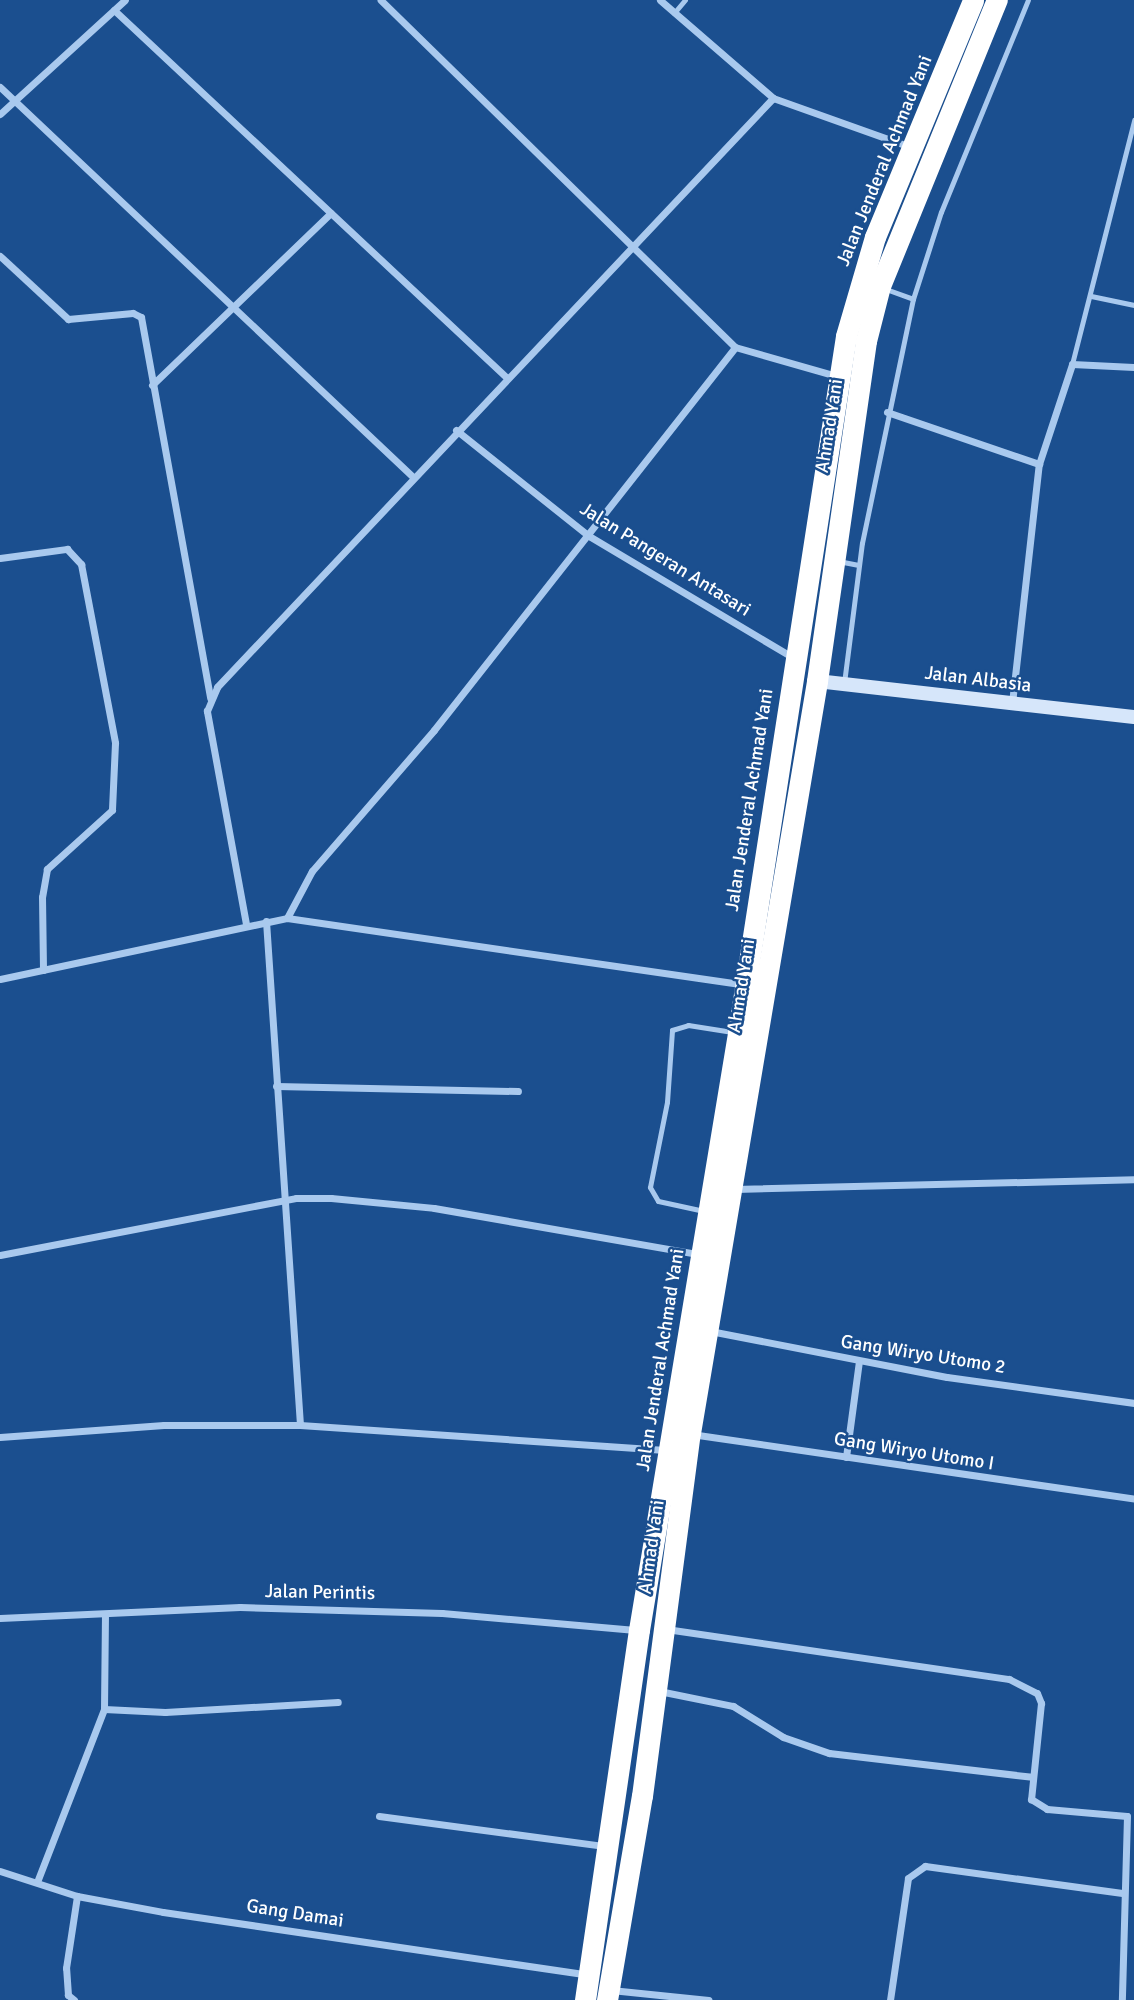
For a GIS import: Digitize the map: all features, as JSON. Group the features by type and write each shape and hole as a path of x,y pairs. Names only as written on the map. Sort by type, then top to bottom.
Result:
{"highway":[{"name":"Jalan Jenderal Achmad Yani","path":"585,2000 639,1630 702,1254 718,1212 738,1033 796,659 830,504 823,477 838,377 875,237 973,0"},
{"name":"Ahmad Yani","path":"608,1995 645,1761 707,1330 718,1212 731,1189 817,681 833,559 830,504 845,480 866,341 880,286 997,0"},
{"path":"823,477 845,480"},
{"path":"626,1718 650,1720"},
{"path":"620,1758 645,1761"}],"street":[{"path":"0,114 13,99 125,0"},
{"path":"382,0 735,347 838,377"},
{"path":"660,0 773,98 913,147"},
{"path":"114,10 506,377"},
{"path":"0,88 412,476"},
{"path":"210,698 412,476 773,98"},
{"path":"152,385 235,309 331,213"},
{"path":"0,256 68,319 132,313 141,317 210,698 207,711 246,924"},
{"path":"287,918 312,872 435,730 735,347"},
{"path":"1012,703 1039,464 1072,364 1134,367"},
{"path":"887,412 1039,464"},
{"name":"Jalan Pangeran Antasari","path":"456,430 589,536 796,659"},
{"path":"0,558 67,549 81,564 115,743 113,810 47,869 42,897 43,970"},
{"name":"Jalan Albasia","path":"817,681 1134,717"},
{"path":"0,979 246,924 287,918 745,985"},
{"path":"266,921 300,1424"},
{"path":"276,1086 518,1091"},
{"path":"731,1189 1134,1179"},
{"path":"0,1255 284,1200 331,1198 434,1208 702,1254"},
{"name":"Gang Wiryo Utomo 2","path":"707,1330 859,1361 1134,1403"},
{"path":"846,1457 859,1361"},
{"path":"0,1437 164,1425 300,1424 669,1450"},
{"name":"Gang Wiryo Utomo I","path":"691,1433 1134,1499"},
{"name":"Jalan Perintis","path":"0,1618 240,1607 347,1609 639,1630"},
{"path":"37,1882 104,1709 105,1614"},
{"path":"664,1629 1009,1679 1038,1693 1041,1703 1031,1799 1041,1807 1130,1816 1122,1893 1122,2000"},
{"path":"654,1690 733,1706 783,1737 829,1753 1032,1777"},
{"path":"104,1709 165,1712 338,1702"},
{"path":"379,1816 608,1847"},
{"path":"890,2000 908,1878 925,1866 1122,1893"},
{"name":"Gang Damai","path":"0,1871 77,1896 589,1975"},
{"path":"74,2000 67,1988 66,1968 77,1896"},
{"path":"1122,1936 1134,1936"},
{"path":"608,1995 708,2000"}],"lane":[{"path":"674,13 685,0"},
{"path":"844,683 859,565 887,412 913,299 941,212 1028,0"},
{"path":"1072,364 1134,120"},
{"path":"880,286 913,299"},
{"path":"1091,296 1134,305"},
{"path":"833,559 859,565"},
{"path":"718,1212 677,1207 652,1196 667,1102 672,1030 688,1025 738,1033"}]}
